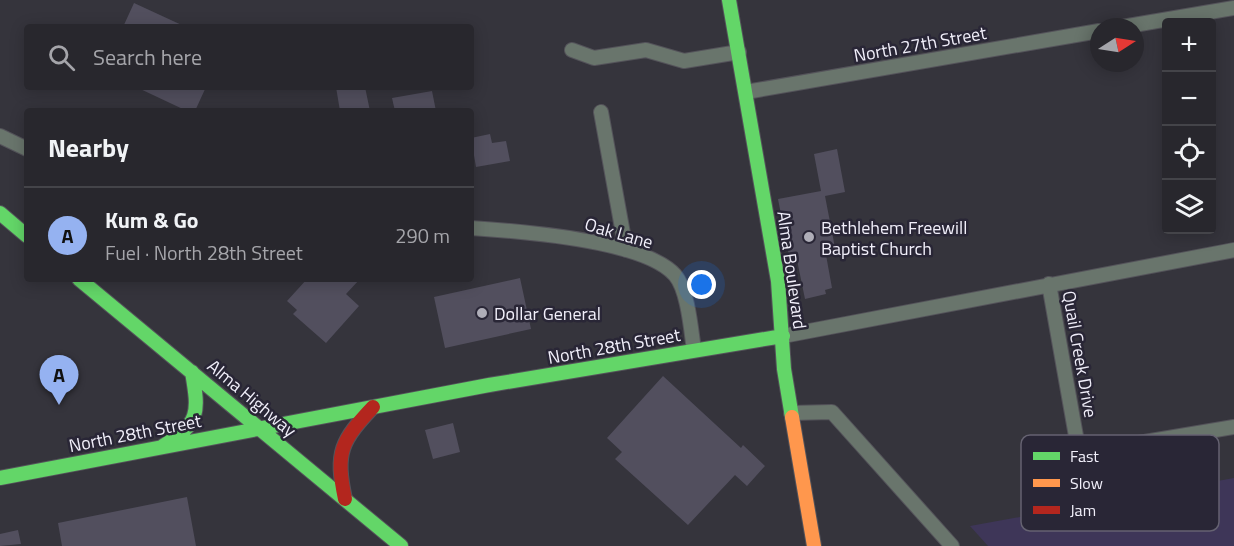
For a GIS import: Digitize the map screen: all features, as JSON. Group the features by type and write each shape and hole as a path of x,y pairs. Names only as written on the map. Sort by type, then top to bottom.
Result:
{"street":[{"name":"Alma Boulevard","path":"729,0 778,281 784,369 814,546"},
{"path":"1144,23 1234,8"},
{"name":"North 27th Street","path":"746,92 1090,33"},
{"path":"572,50 594,58 646,50 684,61 739,52"},
{"path":"601,112 626,250"},
{"path":"0,136 24,148"},
{"path":"0,213 24,233"},
{"name":"Oak Lane","path":"474,228 549,234 626,250 661,264 675,275 683,291 694,350"},
{"name":"North 28th Street","path":"0,478 259,427 783,336 1234,250"},
{"name":"Alma Highway","path":"83,282 401,546"},
{"name":"Quail Creek Drive","path":"1049,284 1076,435"},
{"path":"163,446 183,434 192,423 198,404 192,372"},
{"path":"345,499 339,475 339,452 345,439 373,407"},
{"path":"791,413 832,412 952,546"},
{"name":"Quail Creek Drive","path":"1191,435 1234,428"}],"shaded area":[{"path":"1234,478 1234,546 988,546 970,526 1021,517 1021,531 1219,531 1219,481"}],"building":[{"path":"134,3 180,24 124,24"},
{"path":"142,90 205,90 196,108 181,108"},
{"path":"336,90 366,90 369,108 340,108"},
{"path":"432,91 435,108 394,108 392,98"},
{"path":"490,134 492,143 506,141 510,161 476,167 474,137"},
{"path":"837,149 845,192 825,196 836,253 826,255 832,288 825,290 826,294 805,299 797,260 790,261 778,199 821,191 814,154"},
{"name":"Dollar General","path":"520,278 531,329 445,348 434,297"},
{"path":"304,282 357,282 346,294 359,306 326,343 293,314 297,310 287,301"},
{"path":"663,376 741,448 743,445 765,466 747,486 735,475 688,525 615,459 622,452 607,438"},
{"path":"453,423 460,452 433,459 425,430"},
{"path":"187,497 196,546 62,546 58,523"},
{"path":"18,530 21,544 0,546 0,534"}],"traffic: fast":[{"path":"729,0 778,281 784,369 792,417"},
{"path":"0,213 24,233"},
{"path":"83,282 401,546"},
{"path":"0,478 489,385 783,336"},
{"path":"163,446 184,430 194,416 196,398 192,372"}],"traffic: slow":[{"path":"792,417 814,546"}],"traffic: jam":[{"path":"345,499 341,470 343,448 354,429 373,407"}],"place":[{"name":"Bethlehem Freewill Baptist Church","path":"809,237"},
{"name":"Dollar General","path":"482,313"},
{"name":"Kum & Go","path":"59,405"}]}
